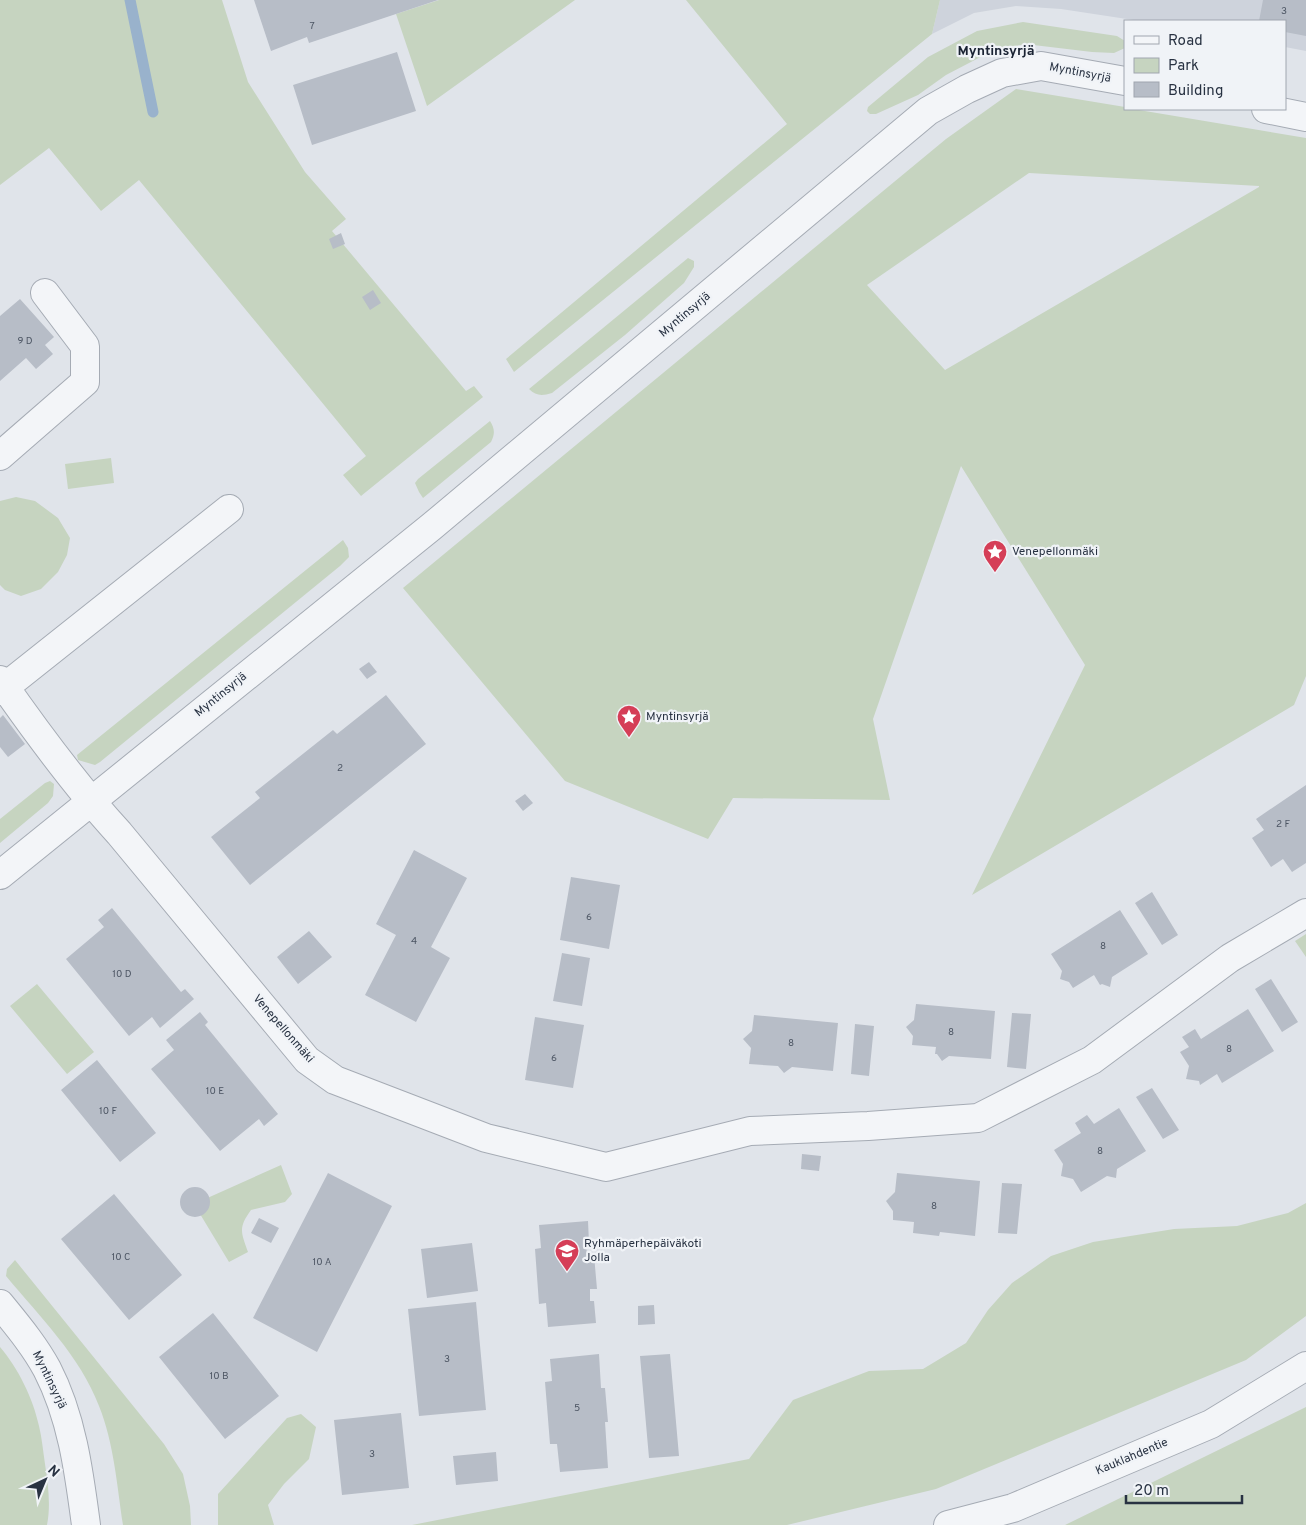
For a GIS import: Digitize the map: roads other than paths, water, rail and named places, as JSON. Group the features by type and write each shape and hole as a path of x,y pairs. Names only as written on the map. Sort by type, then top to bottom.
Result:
{"street":[{"name":"Myntinsyrjä","path":"0,875 431,527 928,112 968,89 1002,73 1041,66 1124,81"},
{"path":"1271,110 1306,117"},
{"path":"0,456 85,382 85,346 45,293"},
{"path":"2,686 229,509"},
{"name":"Venepellonmäki","path":"2,686 90,801 119,833 307,1060 336,1080 486,1138 606,1167 750,1131 868,1126 978,1118 1092,1060 1230,958 1306,913"},
{"name":"Myntinsyrjä","path":"0,1304 29,1340 47,1369 65,1409 80,1476 86,1525"},
{"name":"Kauklahdentie","path":"948,1525 1013,1508 1211,1424 1306,1366"}],"waterway":[{"path":"130,0 153,112"}],"place":[{"name":"Venepellonmäki","path":"995,573"},
{"name":"Myntinsyrjä","path":"629,738"},
{"name":"Ryhmäperhepäiväkoti Jolla","path":"567,1272"}],"district":[{"name":"Myntinsyrjä","path":"996,51"}]}
